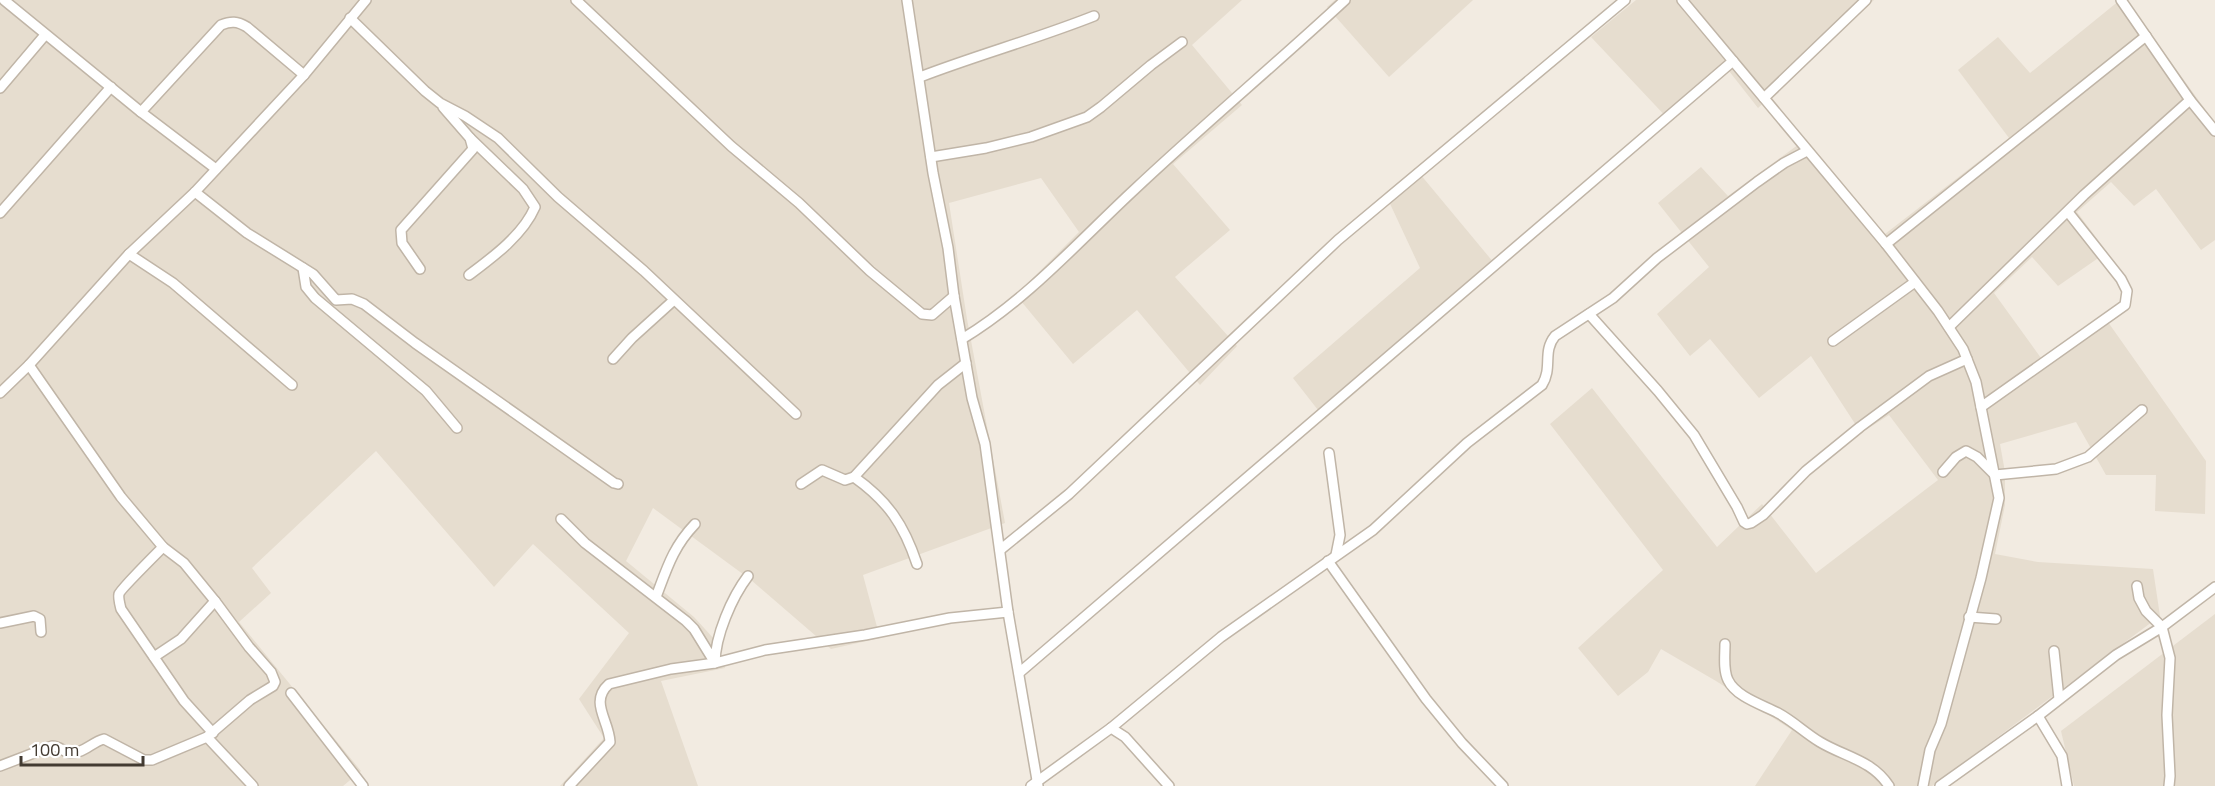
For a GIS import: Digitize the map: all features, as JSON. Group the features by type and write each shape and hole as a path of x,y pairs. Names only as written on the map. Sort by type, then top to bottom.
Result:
{"street":[{"path":"1,390 29,365 129,254 195,192 304,75 366,0"},
{"path":"576,0 731,146 799,202 870,271 922,314 932,315 954,296"},
{"path":"907,0 954,296 972,398 985,444 1035,785 1112,729 1221,637 1373,530 1467,443 1542,385 1549,368 1549,344 1555,336 1613,298 1657,258 1748,189 1784,163 1807,151"},
{"path":"962,339 987,324 1024,294 1137,187 1345,0"},
{"path":"1000,550 1069,494 1338,240 1625,0"},
{"path":"1682,0 1886,244 1949,327 1967,359 1976,382 1999,498 1981,578 1941,724 1930,750 1923,786"},
{"path":"1764,98 1866,0"},
{"path":"2121,0 2215,131"},
{"path":"10,2 45,35 216,169"},
{"path":"920,76 960,61 1046,35 1094,16"},
{"path":"350,18 440,103 470,138 523,189 535,207 523,227 469,275"},
{"path":"141,112 221,25 229,21 239,22 247,27 304,75"},
{"path":"0,88 45,35"},
{"path":"1886,244 2146,36"},
{"path":"931,157 986,148 1031,137 1087,117 1182,42"},
{"path":"1019,673 1733,61"},
{"path":"0,213 111,87"},
{"path":"1949,327 2190,99"},
{"path":"440,103 498,138 558,197 644,271 796,414"},
{"path":"420,269 402,243 401,230 473,149 470,138"},
{"path":"195,192 247,233 320,279 336,300 352,299 364,304 424,349 618,484"},
{"path":"1981,407 2125,305 2127,291 2121,279 2068,212"},
{"path":"129,254 173,283 292,385"},
{"path":"303,268 306,287 315,298 426,391 457,428"},
{"path":"1833,341 1915,282"},
{"path":"613,359 632,338 674,300"},
{"path":"1589,314 1694,435 1747,524 1763,515 1806,471 1860,427 1929,376 1967,359"},
{"path":"801,484 822,470 845,480 854,477 938,385 966,363"},
{"path":"0,766 52,746 74,753 97,741 104,740 144,760 153,760 210,735 250,700 273,686 274,682 271,672 184,563 163,547 122,496 29,365"},
{"path":"1995,475 2056,469 2088,458 2142,410"},
{"path":"1943,472 1956,457 1966,452 1977,457 1995,475"},
{"path":"1329,453 1340,535 1332,558"},
{"path":"854,477 872,489 894,514 905,531 917,564"},
{"path":"561,519 585,543 694,629 715,663"},
{"path":"656,597 673,552 682,537 695,524"},
{"path":"163,547 122,588 118,595 121,609 184,701 253,786"},
{"path":"1332,558 1426,699 1462,743 1503,786"},
{"path":"715,663 715,648 721,630 748,576"},
{"path":"2137,586 2139,598 2146,611 2162,627 2170,658 2167,715 2169,786"},
{"path":"1940,786 2038,716 2116,655 2162,627 2215,587"},
{"path":"154,657 181,639 215,601"},
{"path":"568,786 610,742 599,704 604,688 609,684 659,672 715,663 765,650 865,635 950,618 1008,612"},
{"path":"0,623 34,616 40,619 41,632"},
{"path":"1969,617 1996,619"},
{"path":"1725,644 1725,670 1728,681 1734,687 1747,697 1793,721 1832,749 1856,757 1875,769 1889,786"},
{"path":"2054,651 2059,699"},
{"path":"291,693 363,786"},
{"path":"2038,716 2062,756 2067,786"},
{"path":"1112,729 1125,737 1169,786"},
{"path":"579,776 584,786"}],"shaded area":[{"path":"0,0 1242,0 1192,45 1242,105 1173,164 1230,230 1175,277 1237,346 1200,385 1137,310 1073,364 1016,295 1079,232 1041,178 949,203 967,319 1005,523 863,575 880,638 831,649 751,580 653,508 626,561 694,617 715,640 725,668 661,681 698,786 560,786 604,738 579,699 629,633 533,544 494,587 376,451 252,568 271,593 239,622 361,771 343,786 0,786"},
{"path":"1335,0 1473,0 1389,77 1327,7"},
{"path":"1636,0 1874,0 1758,108 1729,71 1670,121 1591,37"},
{"path":"2120,0 2126,0 2215,123 2215,240 2201,250 2156,189 2134,206 2111,182 2077,212 2107,252 2058,286 2032,257 1994,293 2041,358 2103,315 2206,461 2205,514 2155,511 2156,475 2106,475 2076,422 2000,444 2005,472 2005,505 1995,554 2038,562 2153,569 2160,616 1932,786 1755,786 1792,730 1661,649 1648,672 1618,696 1578,648 1663,570 1550,424 1592,388 1717,547 1762,504 1816,573 1938,480 1889,415 1861,433 1811,356 1759,398 1710,339 1690,356 1657,314 1709,267 1658,203 1701,167 1728,196 1806,139 1885,234 2009,138 1958,70 1998,37 2030,73"},
{"path":"1415,168 1499,269 1325,419 1293,378 1420,268 1385,193"},
{"path":"2215,614 2215,786 2074,786 2061,731"}]}
